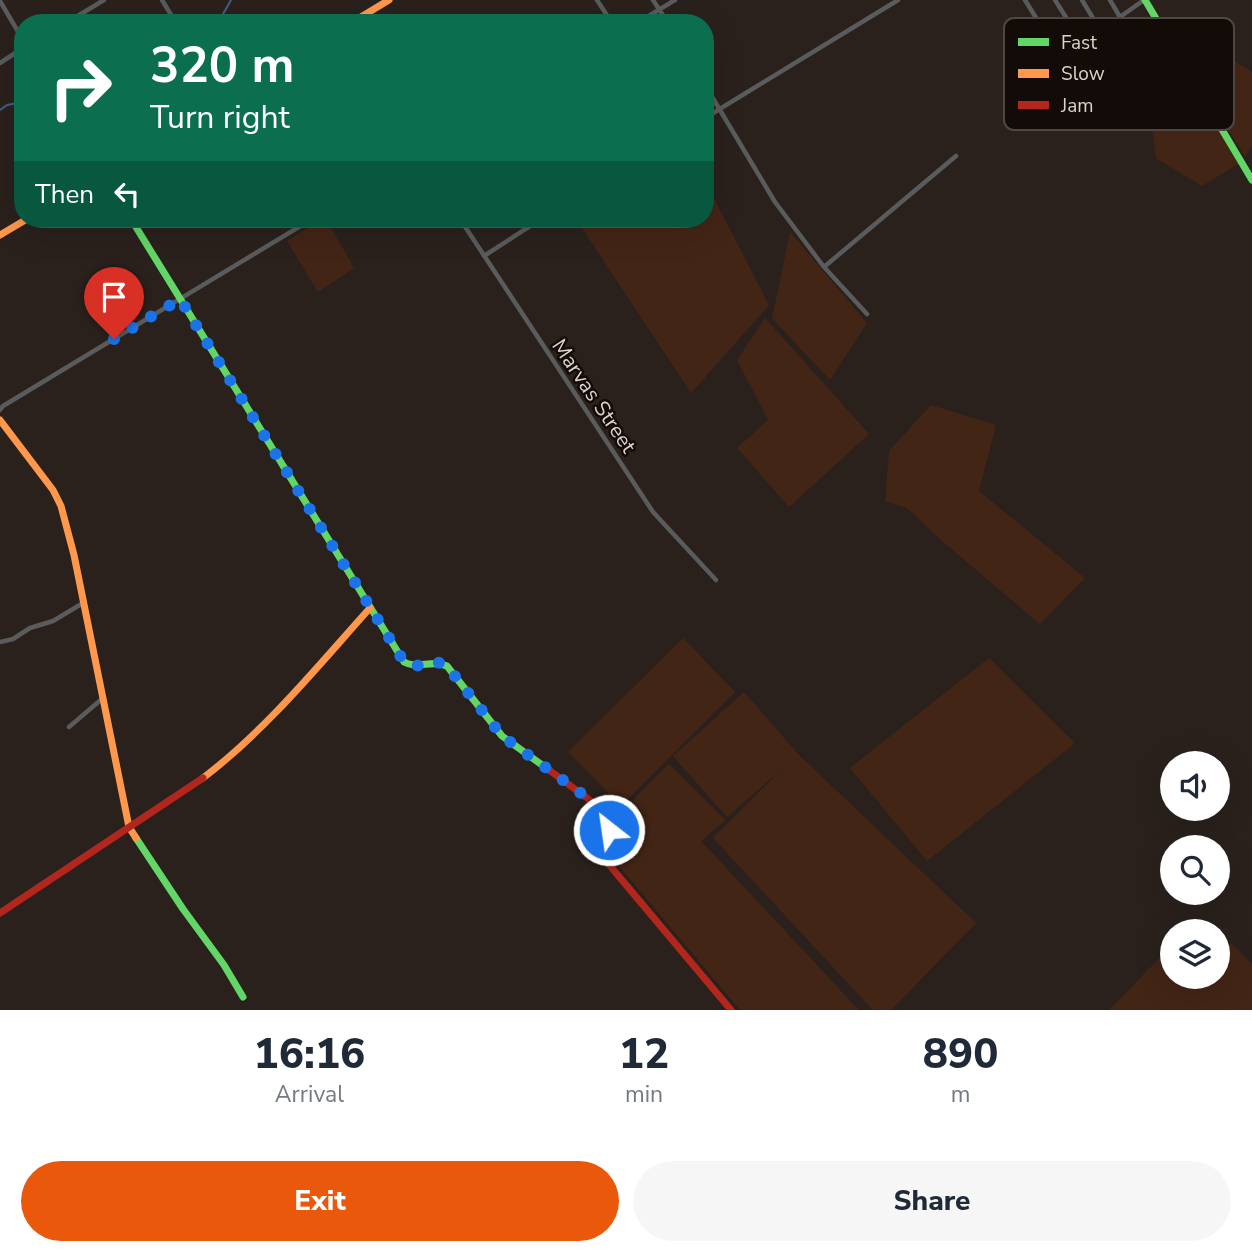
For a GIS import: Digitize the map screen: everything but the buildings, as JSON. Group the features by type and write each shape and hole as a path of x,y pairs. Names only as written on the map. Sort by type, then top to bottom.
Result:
{"main road":[{"path":"366,14 389,0"},
{"path":"1145,0 1156,18"},
{"path":"1222,130 1252,180"},
{"path":"137,228 404,662 411,666 433,661 447,666 502,736 606,813 610,826 601,845 606,861 731,1010"},
{"path":"0,420 53,490 61,506 74,555 129,827 243,997"},
{"path":"0,913 198,782 236,751 370,608"}],"street":[{"path":"80,14 104,0"},
{"path":"653,0 662,14"},
{"path":"651,14 675,0"},
{"path":"714,113 898,0"},
{"path":"1025,0 1036,18"},
{"path":"1055,0 1066,18"},
{"path":"1082,0 1093,18"},
{"path":"1110,0 1120,17 1145,0"},
{"path":"0,1 14,25"},
{"path":"714,99 775,201 824,267 867,314"},
{"path":"824,267 956,156"},
{"path":"0,410 297,228"},
{"name":"Marvas Street","path":"466,228 653,512 716,580"},
{"path":"484,256 527,228"},
{"path":"0,642 53,621 83,603"},
{"path":"69,727 104,697"}],"shaded area":[{"path":"1234,61 1252,72 1252,146 1245,157 1229,130 1234,130"},
{"path":"1152,130 1219,130 1238,164 1202,186 1156,158"},
{"path":"714,198 769,305 691,393 582,228 714,228"},
{"path":"308,228 331,228 354,268 318,292 287,241"},
{"path":"790,232 867,323 830,380 772,318"},
{"path":"765,318 869,434 789,507 737,448 768,420 737,360"},
{"path":"931,405 996,425 979,491 1085,578 1040,624 907,508 885,501 889,451"},
{"path":"683,638 735,692 621,806 568,752"},
{"path":"989,658 1075,743 927,861 850,768"},
{"path":"744,692 798,754 976,923 891,1010 873,1010 713,838 782,769 727,817 673,756"},
{"path":"669,764 726,820 701,841 859,1010 740,1010 604,848 619,814"},
{"path":"1230,944 1252,964 1252,1010 1109,1010 1160,957 1160,989 1230,989"}],"waterway":[{"path":"223,14 231,0"},
{"path":"0,110 14,104"}],"traffic: fast":[{"path":"1145,0 1156,18"},
{"path":"1222,130 1252,180"},
{"path":"137,228 404,662 447,666 502,736 549,770"},
{"path":"136,838 224,965 243,997"}],"traffic: slow":[{"path":"366,14 389,0"},
{"path":"0,235 14,227"},
{"path":"0,420 53,490 61,506 74,555 129,827 136,838"},
{"path":"203,778 270,719 370,608"}],"traffic: jam":[{"path":"549,770 606,812 609,825 603,846 606,861 731,1010"},
{"path":"0,913 203,778"}],"route":[{"path":"114,339 180,299 404,662 415,666 433,661 447,666 502,736 596,804 609,818 609,830"}]}
